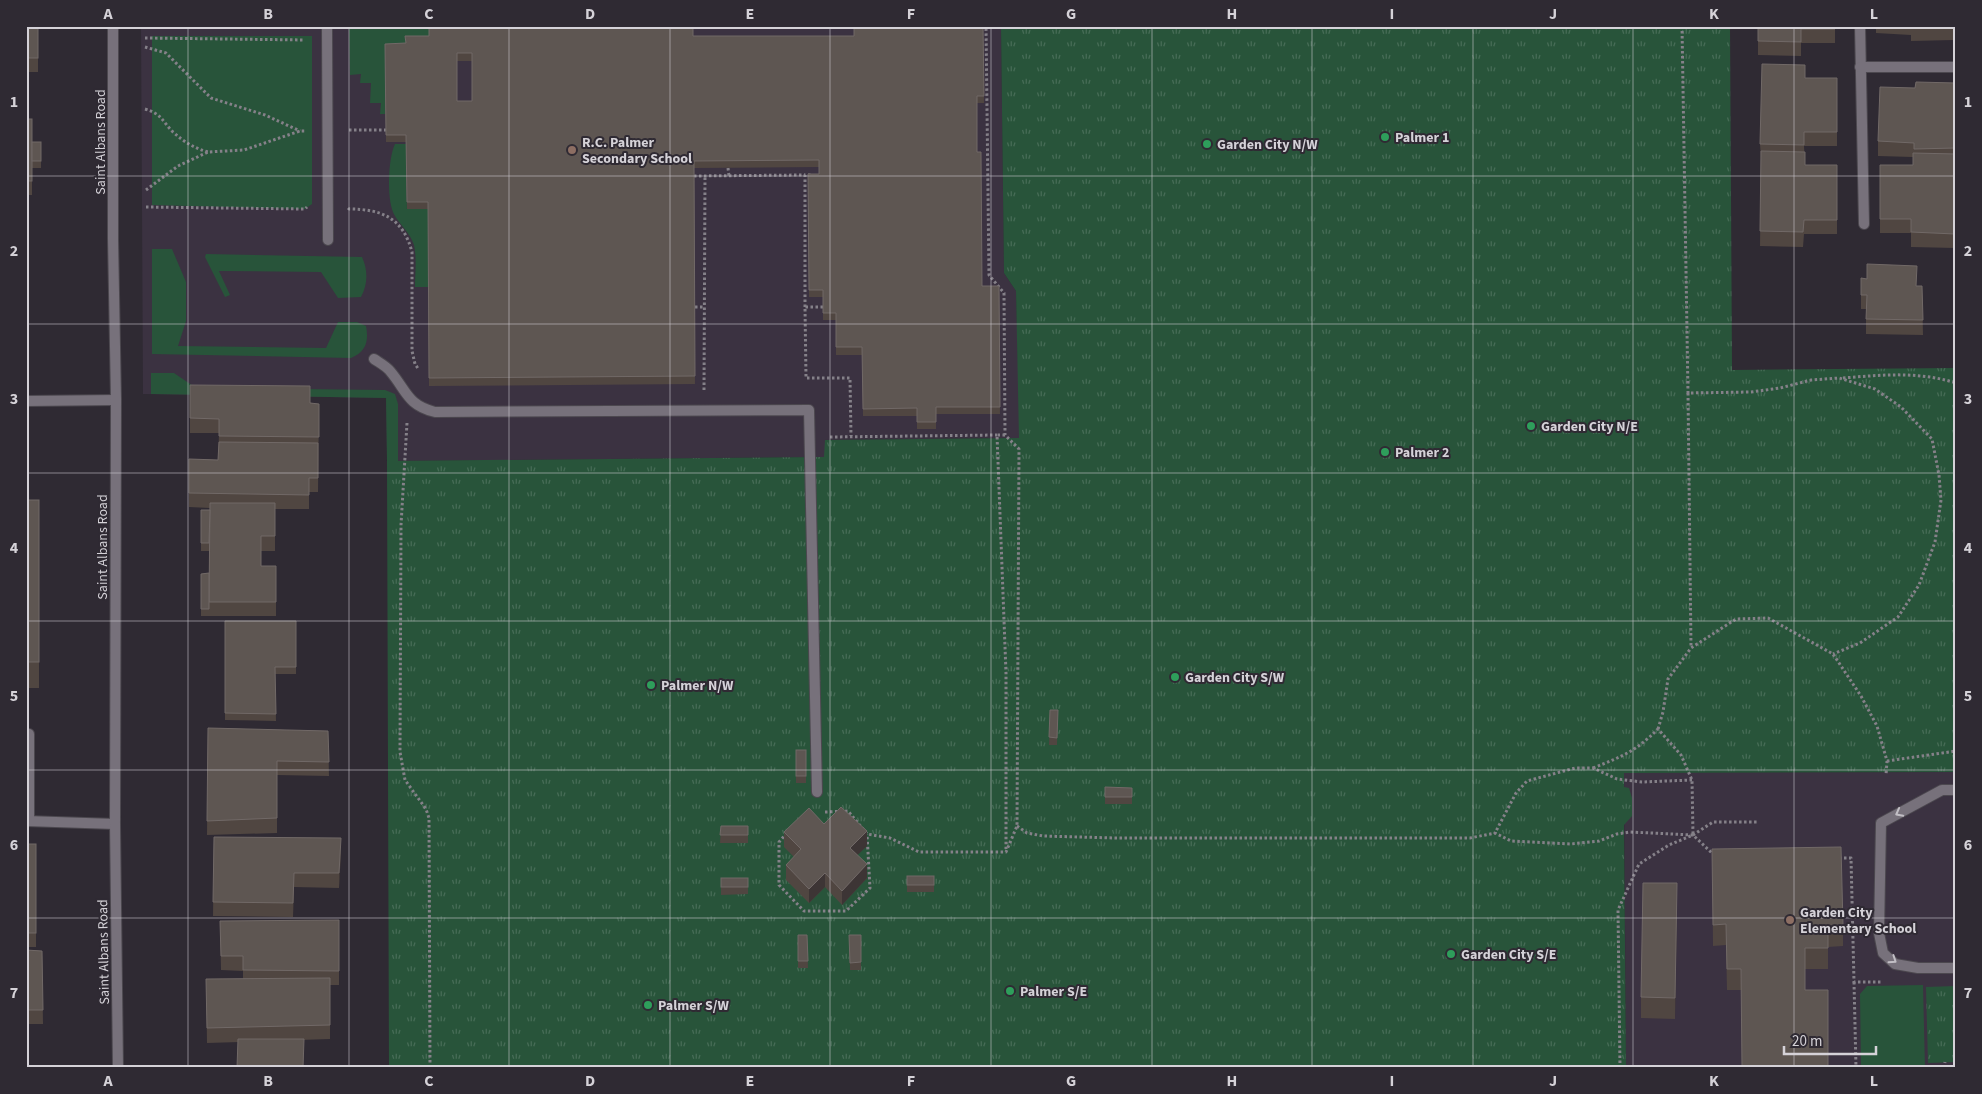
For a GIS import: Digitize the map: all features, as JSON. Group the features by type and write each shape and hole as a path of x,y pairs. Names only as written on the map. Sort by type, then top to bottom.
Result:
{"street":[{"name":"Saint Albans Road","path":"113,26 116,400 115,824 118,1068"},
{"path":"327,26 328,240"},
{"path":"1860,26 1864,224"},
{"path":"1860,67 1956,67"},
{"path":"374,359 389,369 408,398 421,408 435,412 809,410 817,792"},
{"path":"26,402 116,400"},
{"path":"28,734 28,821 115,824"},
{"path":"1956,790 1942,790 1881,822 1879,933 1883,953 1895,964 1918,968 1956,968"}],"path":[{"path":"986,26 990,275 1004,293 1005,435"},
{"path":"1682,26 1691,648"},
{"path":"145,38 312,40"},
{"path":"145,47 166,53 211,98 265,115 300,131"},
{"path":"145,109 156,113 173,132 192,147 208,152 244,150 300,131 312,130"},
{"path":"344,130 393,130"},
{"path":"146,190 178,166 208,152"},
{"path":"728,168 729,176"},
{"path":"805,175 806,378 850,378 851,436"},
{"path":"694,176 819,175"},
{"path":"695,390 704,390 705,176"},
{"path":"146,207 305,209 312,204"},
{"path":"345,204 349,209 374,210 388,216 398,224 408,238 412,252 412,351 415,364 420,372"},
{"path":"695,307 705,307"},
{"path":"805,307 823,307"},
{"path":"1688,393 1751,392 1780,388 1811,380 1896,374 1937,377 1956,382"},
{"path":"1833,654 1860,643 1898,617 1919,585 1935,542 1941,500 1939,475 1932,439 1901,407 1875,389 1839,378"},
{"path":"408,398 401,525 400,752 406,780 426,809 429,818 430,1068"},
{"path":"997,435 1006,673 1006,852"},
{"path":"810,437 1005,435 1019,448 1016,826 1006,852"},
{"path":"1495,833 1516,793 1527,781 1576,768 1593,768 1628,754 1644,743 1658,729 1663,712 1668,679 1691,648 1736,619 1768,618 1833,654 1852,681 1877,726 1887,761 1886,774"},
{"path":"1658,729 1681,756 1692,780 1693,835"},
{"path":"1887,761 1956,751"},
{"path":"1593,768 1618,779 1642,782 1692,780"},
{"path":"790,830 779,842 779,886 804,911 846,911 870,888 867,834 848,811 818,812 817,792"},
{"path":"1620,1068 1618,910 1639,864 1669,845 1693,835 1713,822 1757,822"},
{"path":"1016,826 1027,833 1043,836 1115,838 1470,838 1495,833 1511,841 1571,844 1599,841 1617,834 1630,832 1693,835 1717,858"},
{"path":"867,834 890,838 919,852 1006,852"},
{"path":"1836,858 1851,858 1856,1068"},
{"path":"1854,982 1891,982"},
{"path":"1944,1068 1945,1062"}],"shaded area":[{"name":"R.C. Palmer Secondary School","path":"141,26 1001,26 1004,273 1016,291 1020,438 825,440 825,457 387,461 386,398 143,394"},
{"name":"Garden City Elementary School","path":"1956,772 1956,1068 1626,1068 1624,773"}],"green space":[{"path":"349,26 429,26 429,43 385,51 385,114 380,114 381,103 370,103 371,83 360,83 361,74 350,75"},
{"path":"1001,26 1730,26 1732,370 1956,368 1956,772 1624,773 1624,787 1629,788 1632,798 1632,816 1624,825 1626,1068 389,1068 387,461 824,457 825,440 1019,438 1016,291 1004,273"},
{"path":"152,36 312,36 312,204 305,209 152,205"},
{"path":"395,144 406,144 407,209 428,209 429,287 415,287 416,261 414,245 397,220 390,201 389,180"},
{"path":"152,249 172,249 186,282 186,321 178,346 326,348 338,322 357,322 366,326 367,341 360,353 351,358 152,354"},
{"path":"206,254 362,257 366,272 366,282 361,297 338,298 321,272 219,271 230,295 225,297 205,257"},
{"path":"151,373 174,373 196,388 385,390 395,394 398,404 398,461 387,461 386,398 151,394"},
{"path":"1923,985 1925,1068 1861,1068 1860,994 1867,986"},
{"path":"1956,986 1956,1062 1928,1063 1926,987"}],"building":[{"path":"26,26 38,26 38,58 26,58"},
{"path":"429,26 693,26 693,36 854,36 854,26 983,26 984,96 977,96 977,152 981,152 982,286 999,286 1000,407 936,407 936,422 917,422 917,408 863,409 862,347 836,347 836,313 823,313 823,290 809,290 808,174 819,174 819,160 694,161 695,376 429,378 428,202 407,202 406,135 386,135 385,44 406,43 405,36 429,36","holes":["457,53 472,53 472,101 457,101"]},
{"path":"1758,26 1835,26 1835,29 1801,29 1801,42 1758,41"},
{"path":"1762,64 1805,65 1805,78 1837,78 1837,132 1804,132 1804,145 1760,144"},
{"path":"1916,82 1956,83 1956,148 1914,149 1914,143 1878,141 1880,87 1915,88"},
{"path":"26,119 32,119 32,181 26,181"},
{"path":"32,142 41,142 41,161 32,161"},
{"path":"1761,151 1805,152 1805,165 1837,165 1837,220 1804,220 1803,232 1760,231"},
{"path":"1913,153 1956,154 1955,234 1911,232 1911,219 1880,219 1880,165 1913,165"},
{"path":"1867,264 1917,266 1916,286 1922,286 1923,320 1866,319 1867,295 1861,295 1861,278 1867,279"},
{"path":"190,385 310,386 310,403 319,404 319,437 219,436 219,419 190,418"},
{"path":"219,442 318,443 318,478 309,478 309,495 189,493 189,459 218,460"},
{"path":"26,500 39,500 39,662 26,662"},
{"path":"210,503 275,503 275,536 261,536 261,566 276,566 276,602 209,602"},
{"path":"201,510 210,510 209,543 201,543"},
{"path":"209,573 209,609 201,609 201,574"},
{"path":"225,621 296,621 296,667 275,667 276,714 225,713"},
{"path":"1050,710 1058,710 1057,738 1049,737"},
{"path":"208,728 328,731 329,762 277,761 277,818 207,821"},
{"path":"796,750 806,750 806,776 796,776"},
{"path":"1105,787 1132,788 1132,797 1105,797"},
{"path":"841,807 867,831 850,848 867,864 842,891 825,873 809,889 786,865 801,849 784,832 809,808 824,824"},
{"path":"721,826 748,826 748,835 720,835"},
{"path":"214,837 341,838 339,873 294,873 293,903 213,902"},
{"path":"26,844 36,844 36,933 26,933"},
{"path":"1841,847 1843,925 1828,926 1828,948 1805,948 1805,990 1828,990 1828,1068 1742,1068 1741,969 1727,969 1726,924 1713,925 1712,849"},
{"path":"907,876 934,876 934,885 907,885"},
{"path":"721,878 748,878 748,887 721,887"},
{"path":"1643,883 1677,883 1675,998 1641,997"},
{"path":"339,920 339,971 243,970 243,956 221,956 220,921"},
{"path":"798,935 807,935 808,961 798,961"},
{"path":"849,935 861,935 861,962 850,963"},
{"path":"26,950 42,951 43,1010 26,1010"},
{"path":"330,978 330,1025 207,1028 206,979"},
{"path":"238,1039 304,1039 303,1068 237,1068"}],"place":[{"name":"Palmer 1","path":"1385,137"},
{"name":"Garden City N/W","path":"1207,144"},
{"name":"R.C. Palmer Secondary School","path":"572,150"},
{"name":"Garden City N/E","path":"1531,426"},
{"name":"Palmer 2","path":"1385,452"},
{"name":"Garden City S/W","path":"1175,677"},
{"name":"Palmer N/W","path":"651,685"},
{"name":"Garden City Elementary School","path":"1790,920"},
{"name":"Garden City S/E","path":"1451,954"},
{"name":"Palmer S/E","path":"1010,991"},
{"name":"Palmer S/W","path":"648,1005"}]}
